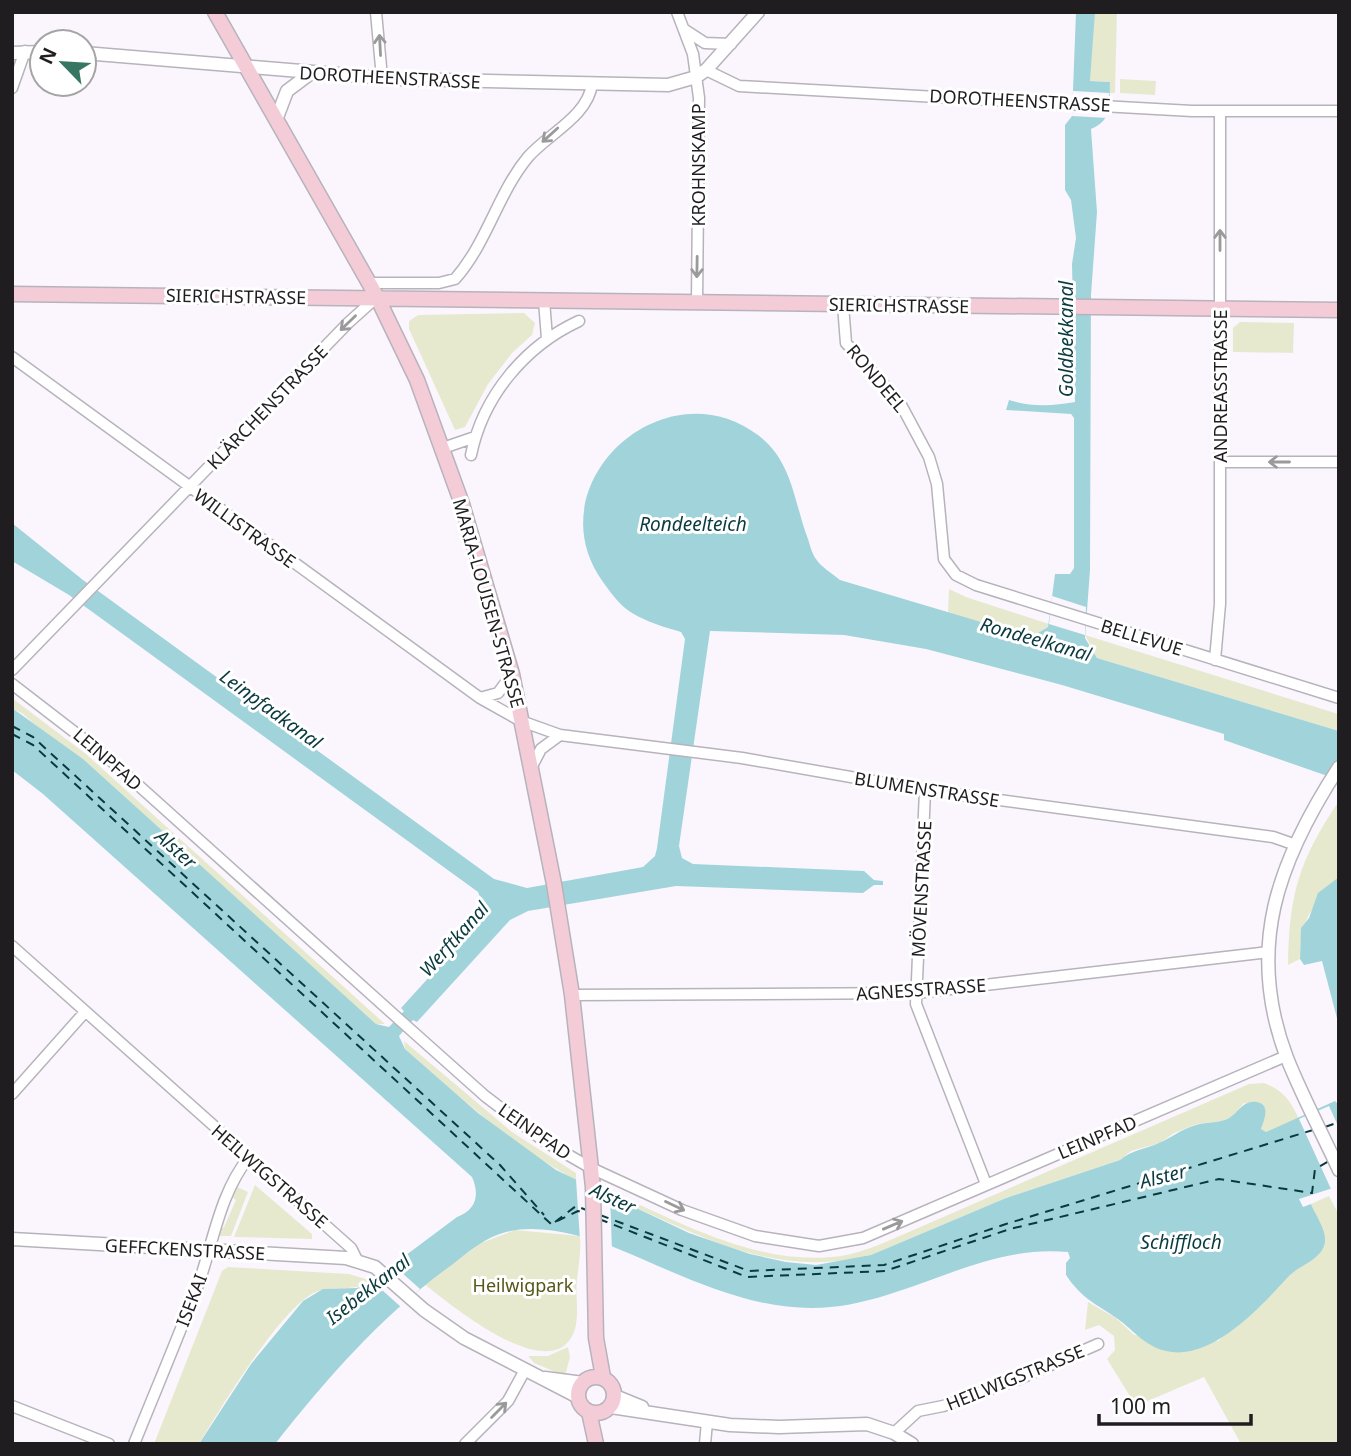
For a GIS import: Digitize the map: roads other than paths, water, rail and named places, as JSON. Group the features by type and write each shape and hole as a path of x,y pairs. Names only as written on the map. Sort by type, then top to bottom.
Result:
{"main road":[{"name":"MARIA-LOUISEN-STRASSE","path":"215,12 377,297 418,380 443,448 512,674 558,906 572,995 593,1186 596,1338 588,1384"},
{"name":"SIERICHSTRASSE","path":"12,294 1339,310"},
{"path":"597,1444 611,1384 588,1384 581,1405 604,1406"}],"street":[{"path":"376,12 382,78"},
{"name":"KROHNSKAMP","path":"677,12 701,73 697,303"},
{"path":"701,73 731,44 758,12"},
{"path":"683,29 705,43 731,44"},
{"path":"12,88 18,52"},
{"name":"DOROTHEENSTRASSE","path":"98,54 382,78 668,85 701,73 740,86 1220,111 1339,111"},
{"path":"276,120 287,91 311,73"},
{"path":"368,284 439,283 451,281 459,275 521,167 536,148 585,105 592,84"},
{"name":"ANDREASSTRASSE","path":"1215,660 1219,641 1220,111"},
{"path":"439,283 459,300"},
{"name":"KLÄRCHENSTRASSE","path":"12,670 348,323 377,297"},
{"path":"544,301 547,338"},
{"name":"RONDEEL","path":"843,305 846,343 900,401 929,457 937,484 941,548 950,568"},
{"path":"471,455 475,437 504,382 547,338 579,321"},
{"name":"WILLISTRASSE","path":"12,356 480,698 522,721"},
{"path":"443,448 475,437"},
{"path":"1220,461 1339,462"},
{"name":"BELLEVUE","path":"950,568 969,582 1339,698"},
{"path":"480,698 498,693 512,674"},
{"name":"LEINPFAD","path":"12,684 108,758 407,1027 524,1127 591,1168 707,1221 776,1241 819,1245 863,1238 1286,1056"},
{"name":"BLUMENSTRASSE","path":"522,721 560,735 691,752 925,790 1261,835 1293,844"},
{"path":"531,768 541,748 560,735"},
{"path":"1335,772 1293,844 1277,894 1269,952 1272,996 1286,1056 1339,1170"},
{"name":"MÖVENSTRASSE","path":"925,790 916,993 920,1018 986,1184"},
{"name":"HEILWIGSTRASSE","path":"12,946 352,1248 357,1260 381,1272 410,1298 464,1338 544,1378 588,1384"},
{"name":"AGNESSTRASSE","path":"572,995 916,993 1269,952"},
{"path":"12,1094 85,1012"},
{"name":"ISEKAI","path":"134,1444 197,1287 238,1172 249,1157"},
{"name":"GEFFCKENSTRASSE","path":"12,1239 357,1260"},
{"name":"HEILWIGSTRASSE","path":"894,1433 918,1412 1019,1379 1098,1344"},
{"path":"465,1444 508,1401 525,1370"},
{"path":"12,1406 109,1444"},
{"path":"604,1406 707,1422 779,1427 859,1423 894,1433 912,1444"},
{"path":"705,1444 707,1422"}],"water":[{"path":"1076,12 1095,12 1090,81 1110,82 1106,116 1091,129 1097,212 1091,295 1090,570 1085,638 1097,658 1339,731 1339,780 1224,740 1224,734 1062,685 926,649 844,635 710,631 679,846 682,858 693,864 864,871 874,880 883,881 883,885 874,885 863,893 676,886 528,911 510,920 417,1022 413,1020 399,1036 405,1049 478,1113 556,1170 689,1233 750,1254 816,1265 871,1255 1006,1198 1120,1160 1188,1128 1225,1120 1247,1103 1257,1102 1264,1106 1261,1129 1266,1132 1335,1101 1339,1105 1339,1186 1299,1199 1303,1207 1311,1204 1322,1226 1325,1239 1321,1251 1289,1276 1235,1328 1201,1348 1183,1352 1166,1351 1152,1346 1083,1295 1066,1275 1066,1263 1070,1258 1068,1252 1035,1252 1003,1257 877,1298 812,1308 759,1302 734,1295 584,1237 539,1229 510,1231 474,1248 403,1304 336,1371 275,1444 199,1444 251,1364 303,1301 323,1289 357,1288 370,1282 468,1210 475,1201 476,1190 472,1177 43,794 12,770 12,708 83,759 376,1024 389,1027 404,1011 401,1008 482,919 485,909 478,892 69,595 12,561 12,523 83,580 494,879 527,888 643,867 655,856 657,848 685,639 681,632 632,613 609,590 586,545 584,508 596,474 619,446 649,425 684,414 721,417 758,435 770,445 786,470 815,557 840,580 1031,637 1048,627 1055,574 1070,574 1074,568 1074,418 1071,414 1006,410 1009,400 1042,405 1075,402 1072,264 1076,238 1071,200 1065,190 1065,125 1072,116"},
{"path":"1339,877 1339,1026 1322,961 1304,965 1300,959 1301,928 1309,918 1318,893"}],"water label":[{"name":"Goldbekkanal","path":"1066,339"},
{"name":"Rondeelteich","path":"693,524"},
{"name":"Rondeelkanal","path":"1036,639"},
{"name":"Leinpfadkanal","path":"271,709"},
{"name":"Alster","path":"176,849"},
{"name":"Werftkanal","path":"454,939"},
{"name":"Alster","path":"1163,1176"},
{"name":"Alster","path":"613,1198"},
{"name":"Schiffloch","path":"1181,1242"},
{"name":"Isebekkanal","path":"368,1289"}],"park label":[{"name":"Heilwigpark","path":"523,1285"}]}
